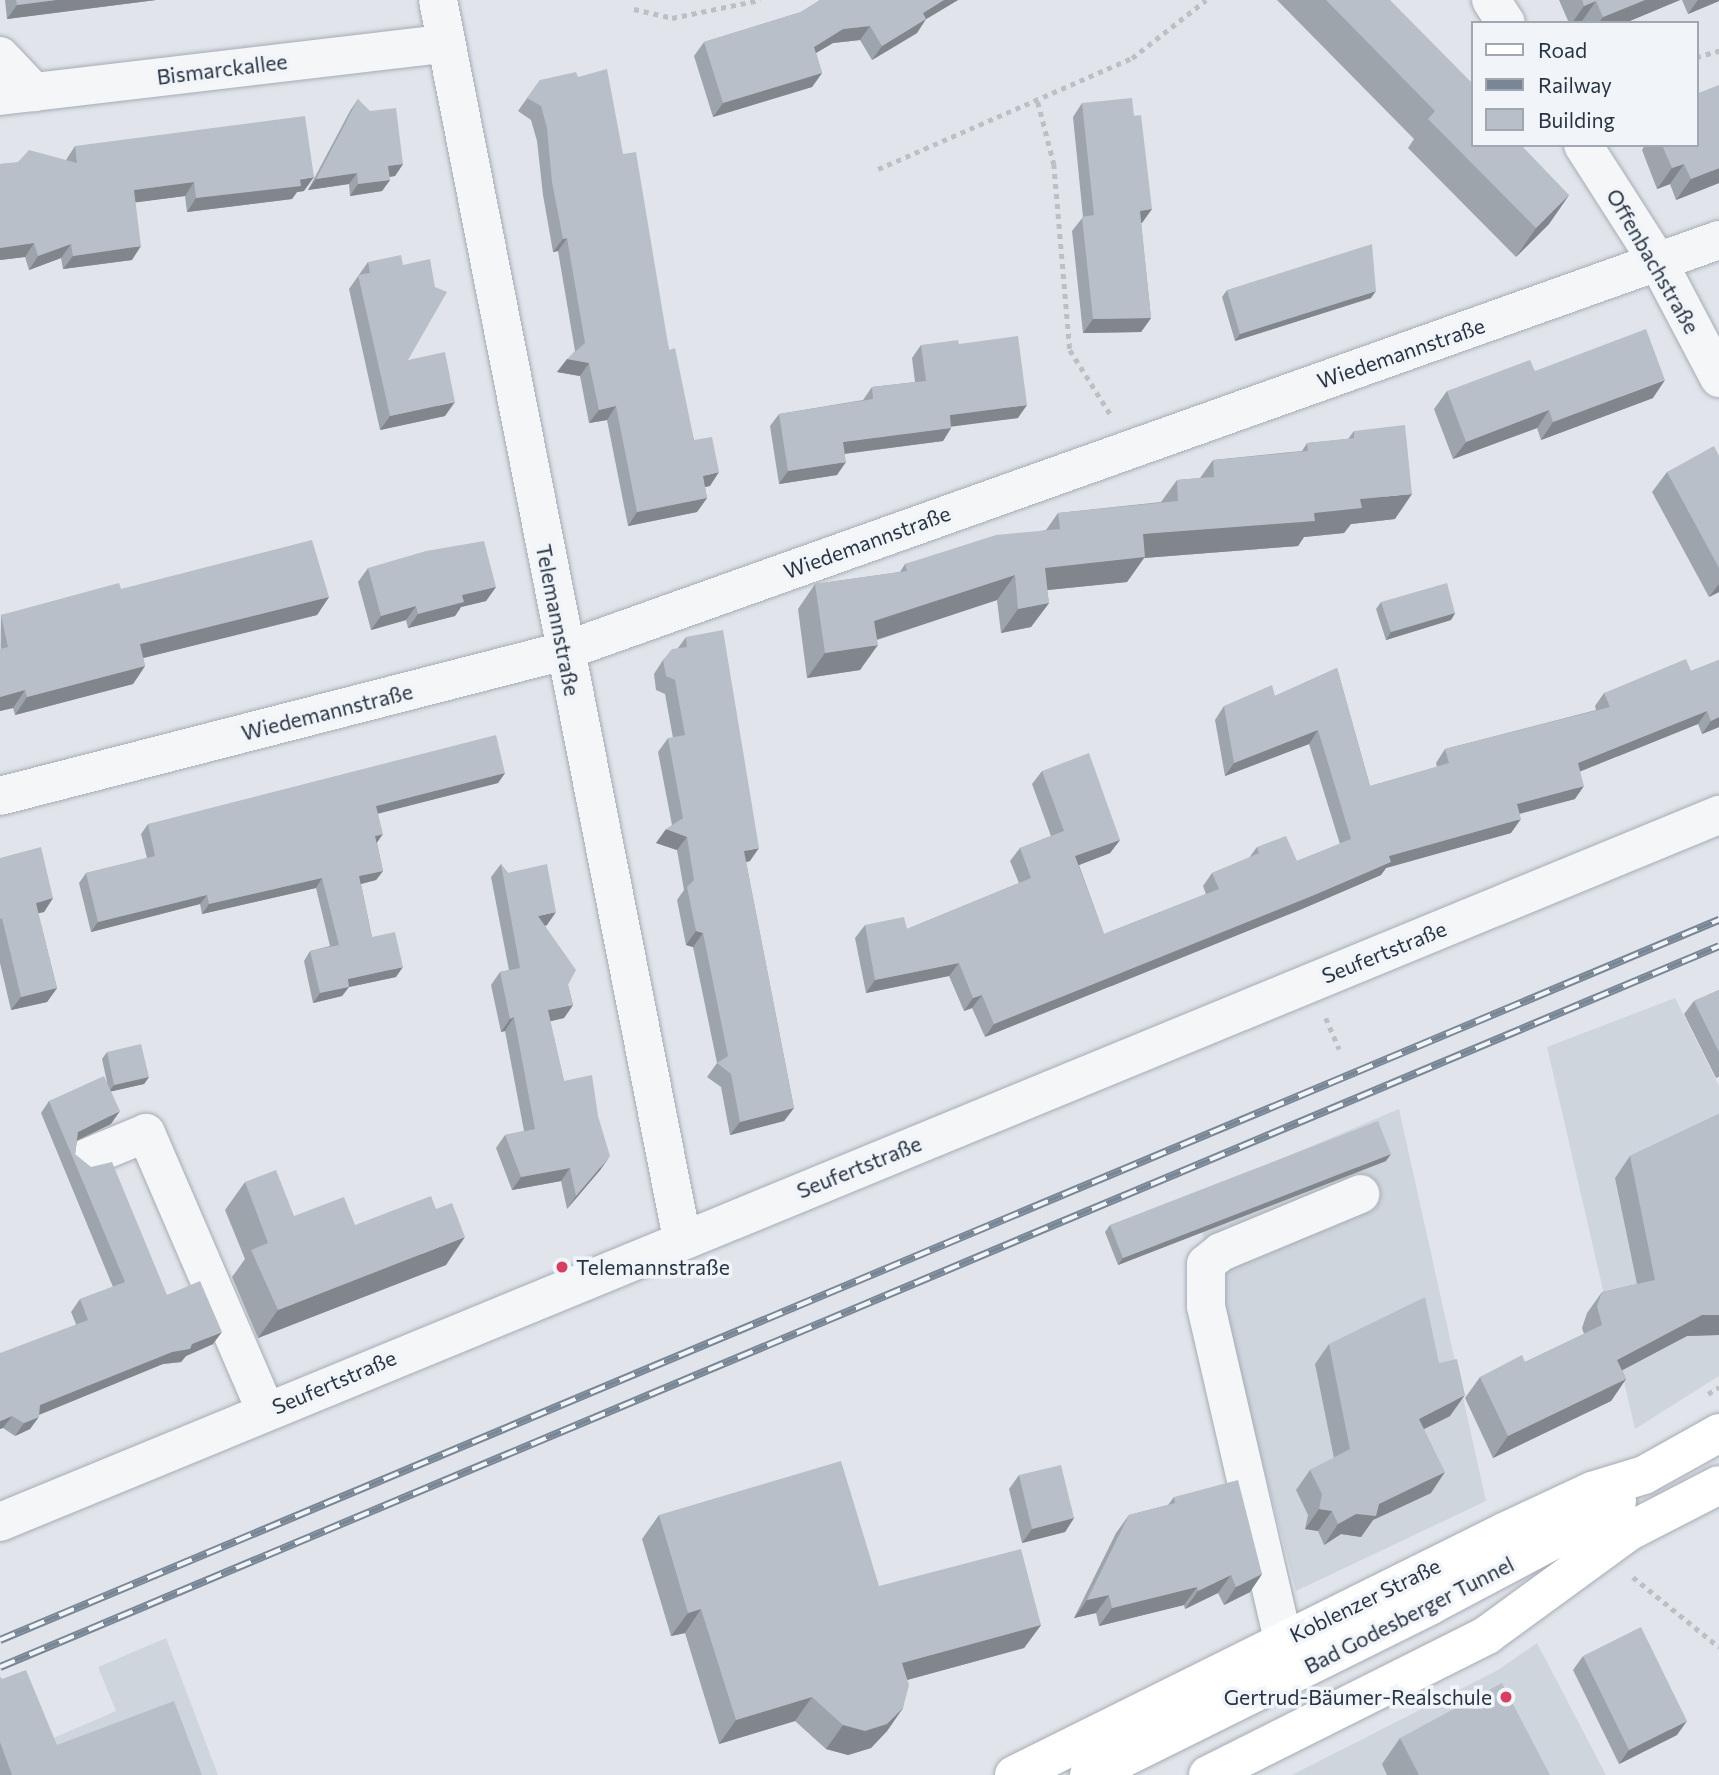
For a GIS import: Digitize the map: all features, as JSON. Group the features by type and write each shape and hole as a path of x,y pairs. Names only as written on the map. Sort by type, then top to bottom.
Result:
{"main road":[{"name":"Koblenzer Straße","path":"1014,1775 1283,1640 1592,1491 1644,1475 1719,1433"},
{"name":"Bad Godesberger Tunnel","path":"1089,1775 1431,1605 1605,1513 1644,1475"},
{"path":"1208,1775 1487,1635 1628,1532 1719,1485"},
{"name":"Bad Godesberger Tunnel","path":"1142,1775 1628,1532"}],"street":[{"name":"Telemannstraße","path":"438,0 564,651 682,1239"},
{"path":"1491,0 1505,21"},
{"name":"Bismarckallee","path":"17,94 445,44"},
{"path":"0,55 17,94"},
{"name":"Offenbachstraße","path":"1584,147 1658,264 1719,378"},
{"name":"Wiedemannstraße","path":"0,796 564,651 1130,446 1658,264 1719,240"},
{"name":"Seufertstraße","path":"0,1522 682,1239 1719,815"},
{"path":"86,1158 146,1133 266,1411"},
{"path":"1283,1640 1206,1306 1206,1264 1221,1252 1360,1194"}],"path":[{"path":"634,9 672,18 739,8 760,0"},
{"path":"878,169 1038,102 1132,58 1206,0"},
{"path":"1698,56 1719,51"},
{"path":"1038,102 1054,164 1070,350 1130,446"},
{"path":"1624,1570 1719,1647"}],"shaded area":[{"path":"1675,998 1719,1086 1719,1376 1635,1429 1547,1047"},
{"path":"1399,1109 1486,1501 1296,1591 1193,1196"},
{"path":"166,1638 218,1775 0,1775 0,1761 116,1711 98,1667"},
{"name":"Gertrud-Bäumer-Realschule","path":"1537,1643 1606,1775 1292,1775 1498,1670"}],"building":[{"path":"16,0 56,0 17,5"},
{"path":"820,0 944,0 923,13 926,19 882,46 870,26 843,29 814,47 822,73 723,103 704,42 801,12"},
{"path":"1326,0 1390,0 1470,81 1470,147 1523,147 1569,195 1536,228 1428,119 1435,111"},
{"path":"1582,0 1645,0 1603,17 1596,1 1584,6"},
{"path":"607,69 623,154 636,152 669,350 675,348 694,440 712,437 719,472 703,476 707,498 637,512 616,406 599,410 589,363 567,359 585,343 567,238 563,239 552,182 547,128 541,106 527,98 540,80 576,72 578,77"},
{"path":"1719,85 1719,168 1691,179 1684,164 1672,168 1663,147 1698,147 1698,93"},
{"path":"1132,98 1134,116 1141,115 1152,209 1140,211 1151,318 1093,319 1082,217 1094,215 1082,103"},
{"path":"358,99 370,111 396,108 403,164 388,166 390,180 358,184 357,173 316,179"},
{"path":"305,116 314,177 300,179 301,186 196,198 194,182 134,190 141,246 73,256 71,244 38,256 34,243 0,248 0,164 18,162 29,150 77,163 75,146"},
{"path":"1372,244 1376,291 1240,334 1227,290"},
{"path":"401,255 403,265 430,259 435,287 447,292 408,360 445,352 455,402 390,416 358,275 370,273 368,262"},
{"path":"1646,329 1665,380 1553,422 1549,410 1466,442 1447,391 1530,360 1535,371"},
{"path":"1018,336 1027,405 950,415 951,428 843,442 846,462 788,471 779,414 873,399 872,387 926,381 921,345 958,340 959,344"},
{"path":"1405,425 1412,494 1360,499 1362,508 1314,513 1315,521 1143,534 1145,557 1045,568 1049,603 1018,609 1015,575 874,621 878,645 825,653 815,584 907,571 905,564 996,535 1060,529 1058,513 1178,501 1177,480 1214,477 1213,460 1308,451 1307,443 1354,438 1354,431"},
{"path":"1714,446 1719,456 1719,568 1667,472"},
{"path":"312,540 329,597 140,644 145,666 27,697 25,690 0,697 0,649 8,647 1,615 119,583 121,589"},
{"path":"484,541 496,587 462,595 464,602 418,614 416,606 381,616 368,568 426,551"},
{"path":"1447,583 1455,613 1391,632 1381,602"},
{"path":"723,630 759,848 744,851 794,1108 740,1122 731,1074 717,1063 728,1056 703,933 696,931 687,887 694,880 687,837 666,829 683,818 668,738 685,735 675,680 666,676 663,660 672,649 687,647 686,637"},
{"path":"1686,659 1691,671 1719,660 1719,717 1711,721 1707,711 1578,763 1584,786 1517,804 1521,819 1389,856 1391,862 1312,896 994,1024 982,995 973,998 959,963 875,980 865,925 904,917 907,929 1031,878 1020,848 1064,831 1042,771 1089,753 1120,840 1075,856 1104,934 1219,889 1212,873 1259,853 1257,847 1286,836 1297,861 1351,839 1318,730 1234,763 1224,706 1272,685 1275,696 1337,668 1370,786 1449,763 1445,749 1610,707 1604,693"},
{"path":"496,735 505,773 376,806 383,834 375,836 383,871 359,876 372,937 395,932 403,967 348,979 349,987 320,993 310,951 339,945 322,878 209,904 207,895 98,922 86,873 155,856 148,824"},
{"path":"41,847 53,898 36,903 57,988 21,997 2,918 0,919 0,858"},
{"path":"501,864 507,873 547,864 556,912 538,916 576,970 568,985 573,1005 548,1010 564,1081 592,1075 598,1116 610,1156 576,1196 570,1168 521,1177 505,1135 535,1129 514,1017 510,1019 500,972 520,968"},
{"path":"1719,990 1719,1052 1694,1001"},
{"path":"141,1044 149,1077 114,1085 107,1052"},
{"path":"104,1076 120,1111 78,1132 75,1154 91,1167 112,1162 167,1295 200,1281 222,1332 192,1344 190,1349 172,1352 40,1405 39,1417 24,1423 12,1416 0,1421 0,1353 88,1320 80,1299 125,1282 49,1101"},
{"path":"1719,1114 1719,1315 1702,1315 1617,1360 1626,1379 1508,1436 1480,1377 1522,1355 1525,1362 1602,1325 1597,1306 1602,1292 1655,1280 1630,1156"},
{"path":"1378,1121 1391,1154 1123,1258 1110,1225"},
{"path":"276,1170 294,1216 344,1197 355,1225 431,1196 436,1209 452,1203 465,1237 278,1310 251,1250 268,1243 245,1182"},
{"path":"1425,1297 1439,1363 1457,1359 1465,1395 1419,1419 1445,1472 1379,1504 1376,1516 1356,1514 1338,1524 1332,1511 1319,1509 1322,1494 1310,1470 1350,1449 1329,1344"},
{"path":"841,1461 879,1586 1021,1549 1041,1625 902,1663 909,1685 903,1708 887,1724 865,1731 843,1725 812,1697 736,1720 701,1609 688,1613 659,1515"},
{"path":"1061,1465 1074,1518 1032,1529 1019,1475"},
{"path":"1238,1480 1262,1574 1236,1587 1231,1575 1198,1591 1197,1587 1112,1608 1109,1595 1087,1600 1129,1515 1175,1503 1174,1497"},
{"path":"1641,1627 1687,1721 1629,1750 1583,1656"},
{"path":"26,1670 57,1745 174,1701 202,1775 12,1775 0,1742 0,1677 2,1679"},
{"path":"1502,1683 1550,1775 1419,1775 1400,1738"}],"railway":[{"path":"0,1640 1719,920"},
{"path":"0,1667 1719,946"}],"place":[{"name":"Telemannstraße","path":"562,1267"},
{"name":"Gertrud-Bäumer-Realschule","path":"1506,1697"}]}
